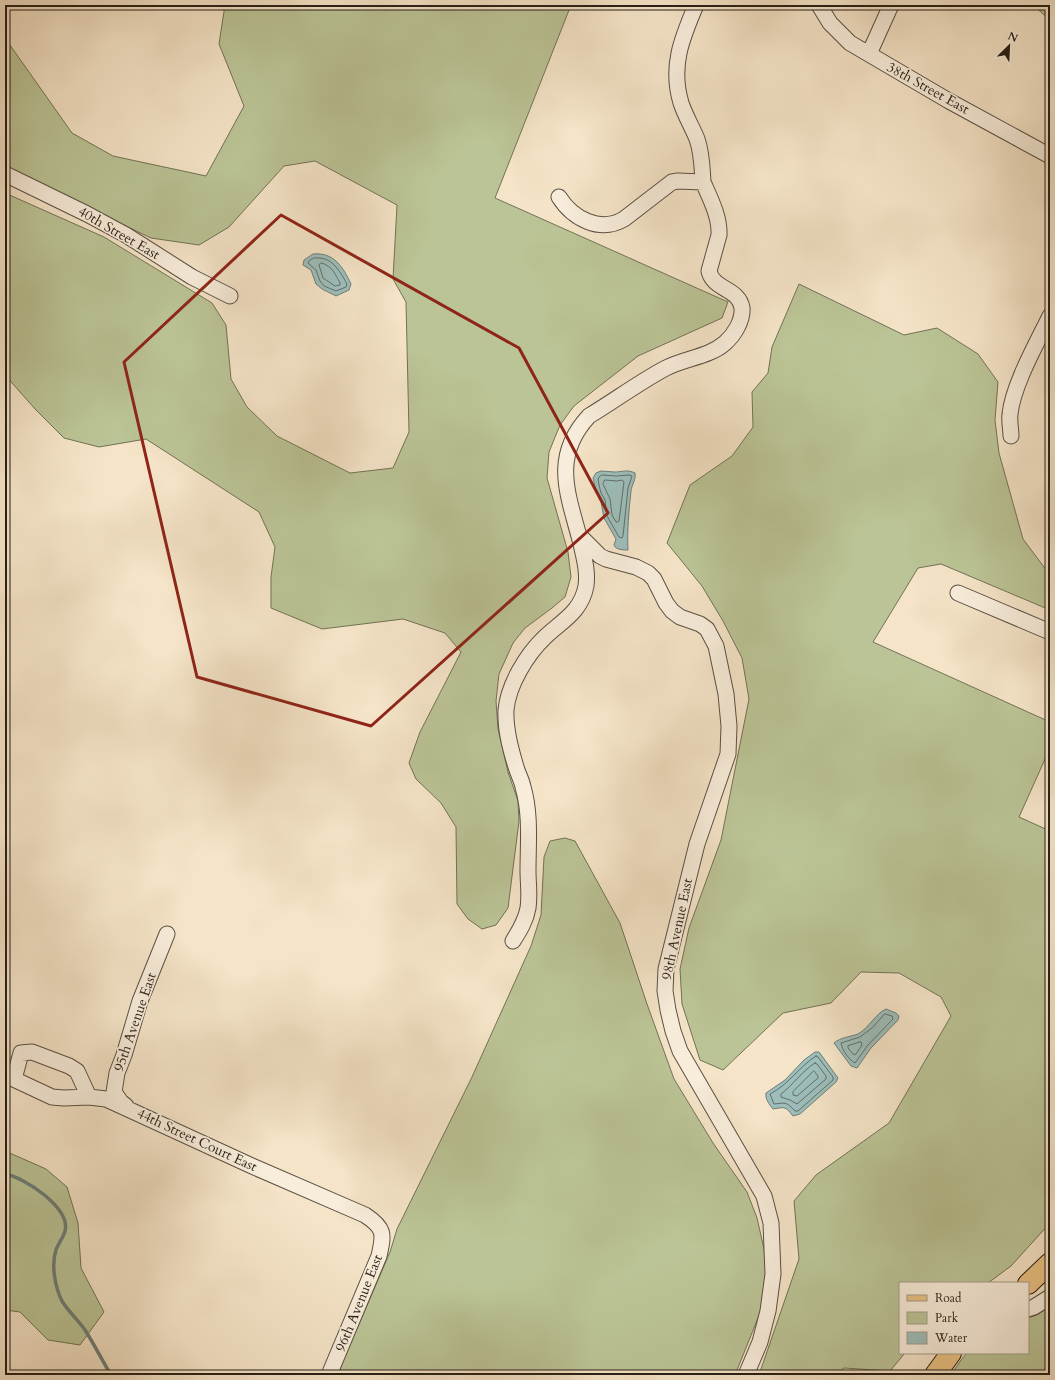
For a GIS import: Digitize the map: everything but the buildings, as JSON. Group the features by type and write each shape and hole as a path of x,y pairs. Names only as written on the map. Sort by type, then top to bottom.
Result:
{"main road":[{"path":"1029,1283 1050,1263"},
{"path":"935,1375 951,1354"}],"street":[{"path":"514,941 522,926 528,906 528,829 527,809 523,786 517,771 509,740 506,710 514,684 526,660 544,638 573,613 583,596 586,582 586,567 567,490 565,471 571,441 589,416 667,367 718,348 730,339 738,325 742,308 738,298 715,283 710,275 709,271 720,229 703,182 701,152 681,103 677,78 678,49 696,5"},
{"name":"38th Street East","path":"819,5 826,18 839,34 850,43 942,97 1050,156"},
{"path":"869,54 891,5"},
{"name":"40th Street East","path":"5,174 126,235 192,277 230,296"},
{"path":"559,197 569,210 582,219 607,225 624,220 672,182 703,182"},
{"path":"1011,436 1010,416 1012,404 1021,378 1050,316"},
{"name":"98th Avenue East","path":"578,535 600,556 606,559 636,566 648,573 654,579 666,603 672,611 680,617 700,624 707,629 716,646 726,694 729,726 728,754 696,844 666,969 665,991 673,1031 680,1051 764,1196 771,1223 773,1274 768,1311 760,1342 746,1375"},
{"path":"958,593 1050,632"},
{"name":"95th Avenue East","path":"127,1107 121,1102 114,1092 117,1073 140,1001 168,934"},
{"path":"10,1077 21,1053 32,1052 77,1071 90,1097"},
{"name":"44th Street Court East","path":"10,1077 52,1097 106,1098 252,1166 365,1215 373,1220 381,1229"},
{"name":"96th Avenue East","path":"329,1375 379,1256 383,1239 381,1229"},
{"path":"1029,1309 1050,1297"}],"highlighted area":[{"path":"281,215 519,348 608,513 371,726 197,677 124,362"}],"green space":[{"path":"225,5 571,5 495,198 728,302 722,318 638,356 574,406 560,425 549,452 547,478 568,552 571,577 565,597 525,628 513,643 499,674 496,701 498,729 508,772 518,801 519,821 508,908 496,925 482,929 468,919 457,904 456,827 441,803 416,779 409,763 420,732 461,652 445,633 403,619 322,629 271,608 271,577 275,547 259,512 146,439 99,447 64,438 36,410 5,375 5,193 104,237 212,303 226,325 231,379 247,407 277,436 350,473 393,468 409,432 406,302 393,279 397,205 315,161 284,166 229,227 199,245 151,238 6,169 5,38 72,133 113,156 206,176 244,106 219,44"},
{"path":"1033,5 1050,5 1050,20"},
{"path":"799,284 904,335 937,328 978,354 998,382 995,420 999,453 1023,539 1047,571 1050,572 1050,610 941,564 918,568 873,642 1050,722 1050,748 1019,817 1050,831 1050,1223 1011,1266 989,1282 899,1282 899,1354 904,1354 890,1371 844,1368 835,1375 759,1375 799,1259 794,1201 816,1175 889,1123 951,1016 941,997 899,973 861,972 831,1003 783,1013 723,1070 700,1060 682,1004 680,969 689,928 721,840 749,699 742,658 723,621 702,586 667,543 690,485 732,456 753,427 752,392 768,373 772,347"},
{"path":"565,838 575,841 620,923 674,1079 713,1143 747,1192 757,1218 764,1249 766,1272 762,1308 735,1375 337,1375 390,1252 397,1229 472,1077 531,946 541,915 544,857 550,841"},
{"path":"5,1151 46,1169 67,1187 78,1223 81,1268 104,1312 80,1345 48,1340 20,1312 5,1310"},
{"path":"1050,1306 1050,1375 951,1375 966,1354 1029,1354 1029,1318 1037,1315"}],"water":[{"path":"313,254 327,255 337,262 345,272 351,284 349,290 336,296 322,289 316,284 311,270 303,265 304,260"},
{"path":"601,471 627,471 635,473 631,491 628,550 615,547 614,545 616,539 604,518 601,502 597,494 593,478 596,473"},
{"path":"886,1009 896,1013 899,1016 898,1020 871,1048 857,1068 851,1066 834,1043 843,1038 858,1034"},
{"path":"815,1052 819,1052 838,1078 836,1082 800,1114 793,1116 784,1108 773,1109 767,1099 766,1093 785,1080 804,1060"}],"waterway":[{"path":"5,1174 13,1176 34,1187 54,1204 61,1213 65,1222 65,1231 57,1248 54,1262 54,1276 57,1289 62,1301 85,1330 111,1375"}]}
